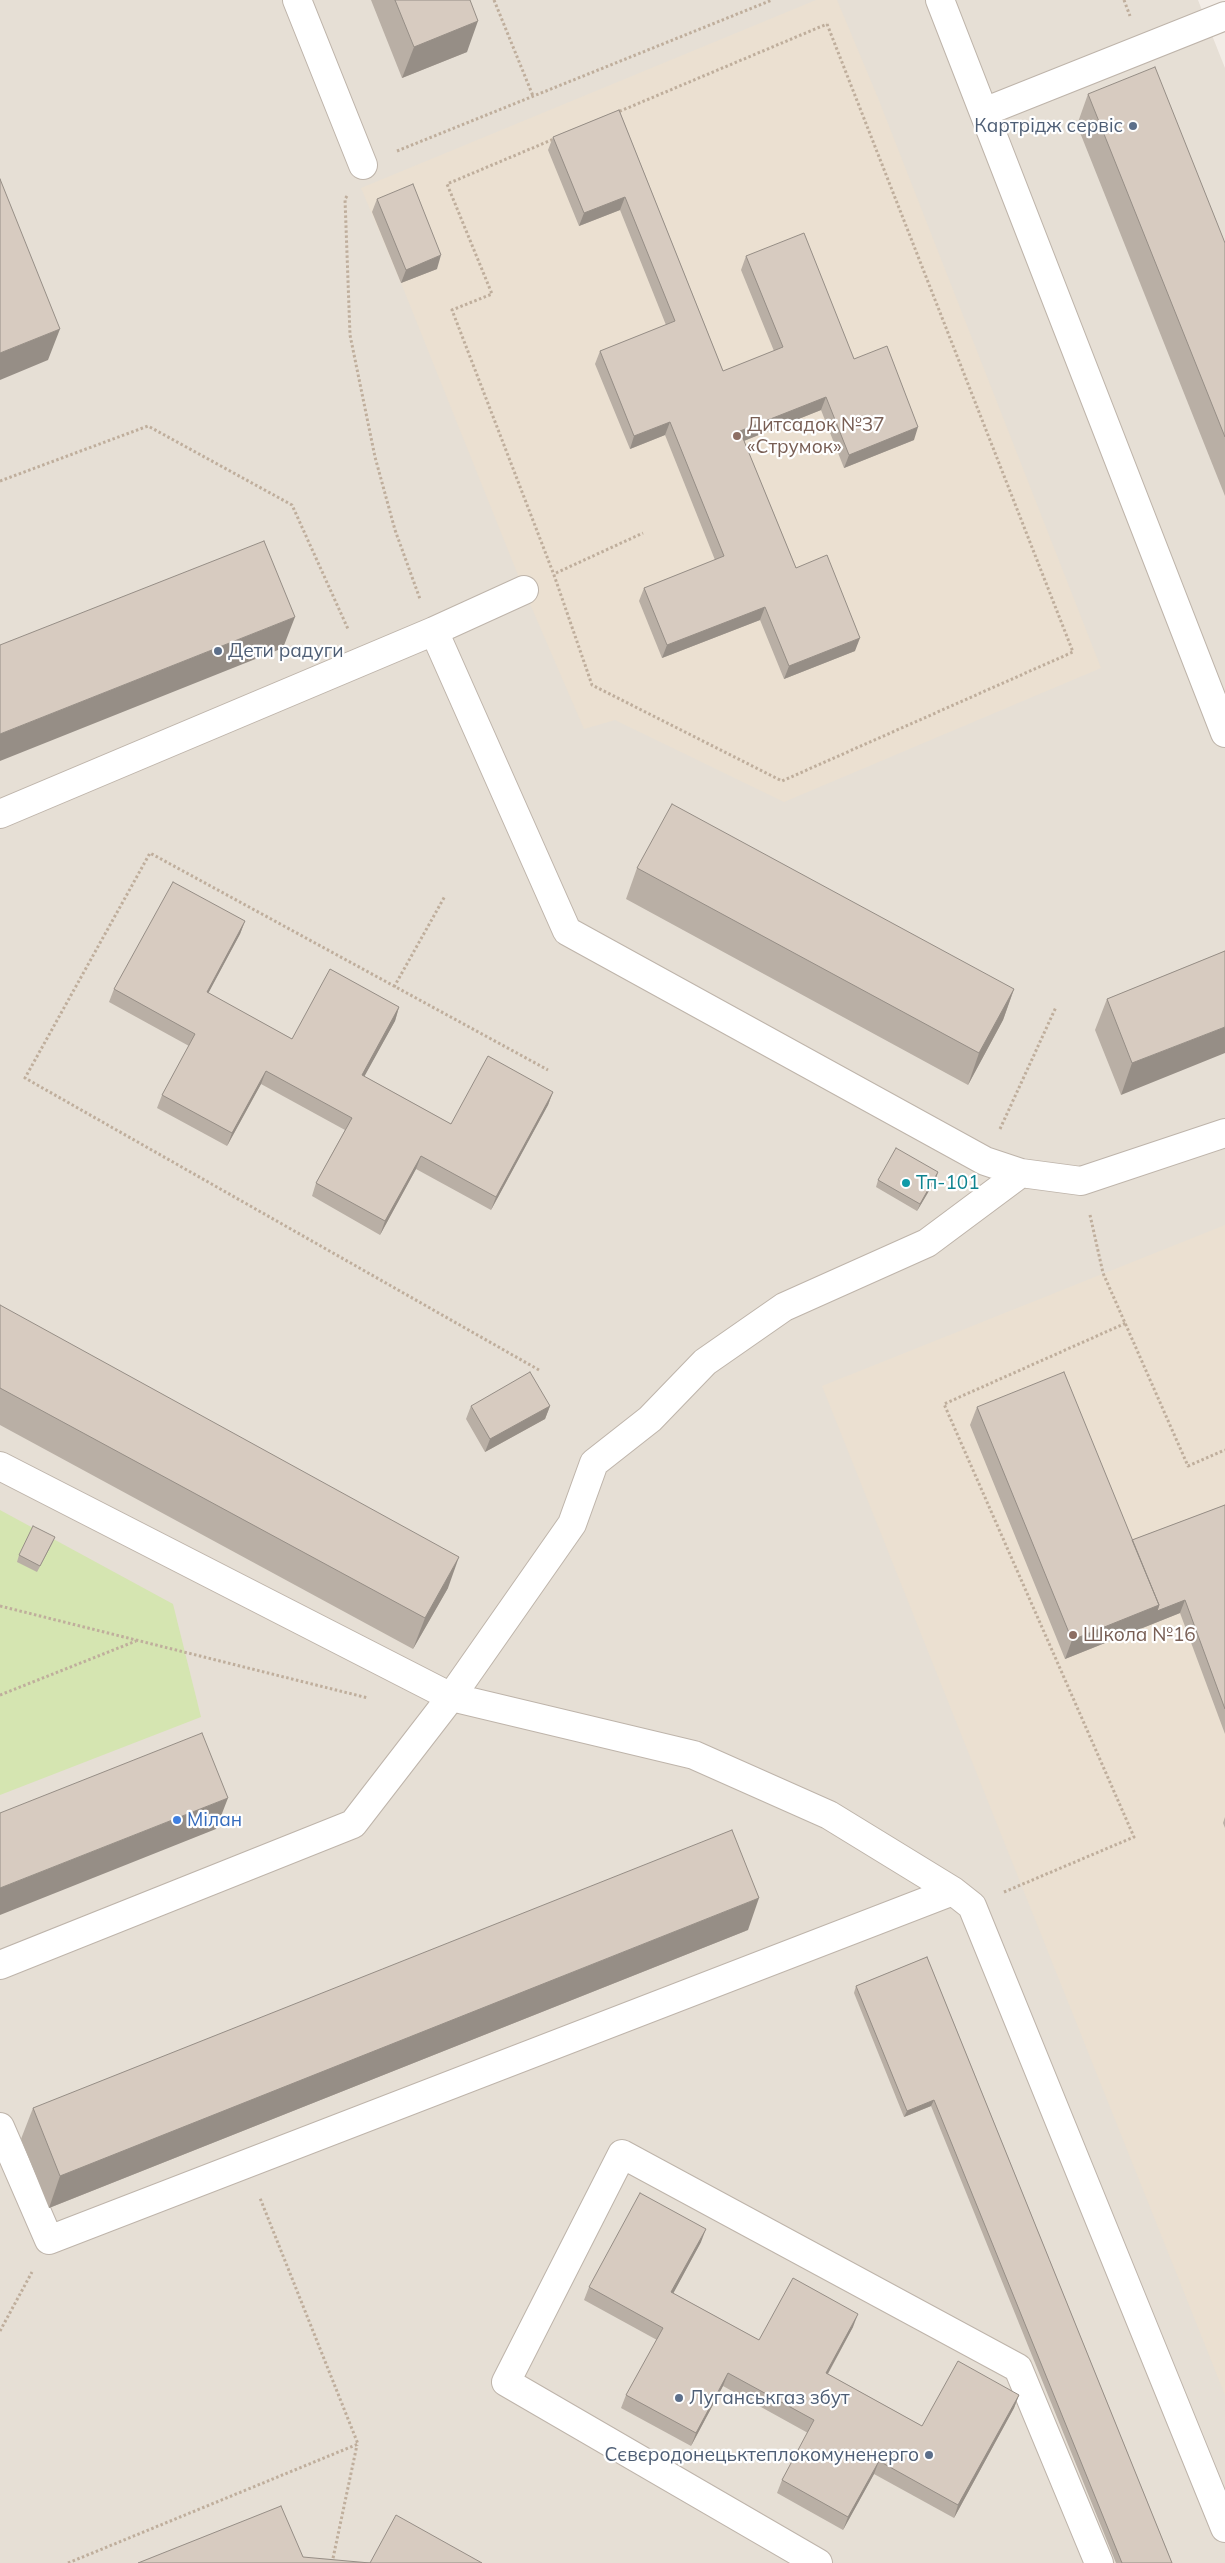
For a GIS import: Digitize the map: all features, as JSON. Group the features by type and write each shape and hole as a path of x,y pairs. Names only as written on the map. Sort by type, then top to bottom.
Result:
{"lane":[{"path":"297,0 363,165"},
{"path":"940,0 1225,733"},
{"path":"984,112 1225,16"},
{"path":"0,814 363,662 524,590"},
{"path":"434,631 567,931 984,1161 1021,1173 1082,1181 1225,1133"},
{"path":"0,1965 353,1824 451,1697 572,1524 594,1463 650,1420 705,1362 776,1312 926,1243 1021,1173"},
{"path":"0,1466 451,1697 694,1755 829,1815 962,1898 1225,2528"},
{"path":"0,2127 49,2240 246,2163 962,1898"},
{"path":"818,2563 506,2382 622,2154 1018,2368 1099,2563"}],"path":[{"path":"494,0 533,96"},
{"path":"434,631 395,530 375,457 350,335 345,199 363,165 772,0"},
{"path":"1124,0 1144,48"},
{"path":"827,24 1073,652 782,781 592,686 554,575 452,310 492,294 447,184 827,24"},
{"path":"0,480 148,426 292,505 363,662"},
{"path":"524,590 554,575 558,570 644,533"},
{"path":"538,1370 26,1078 150,853 548,1070"},
{"path":"394,986 445,896"},
{"path":"984,1161 1056,1007"},
{"path":"1082,1181 1103,1273 1188,1466 1225,1450"},
{"path":"962,1898 1134,1836 944,1404 1126,1323"},
{"path":"0,1606 370,1698"},
{"path":"0,1695 137,1640"},
{"path":"246,2163 358,2444 332,2563"},
{"path":"0,2332 49,2240"},
{"path":"68,2563 358,2444"}],"shaded area":[{"path":"0,0 1198,0 1225,68 1225,2563 0,2563"},
{"name":"Дитсадок №37 «Струмок»","path":"816,0 837,0 878,98 1101,668 784,802 615,720 584,729 524,590 361,188"},
{"name":"Школа №16","path":"1225,1225 1225,2395 822,1386"}],"green space":[{"path":"0,1510 173,1604 201,1717 0,1795"}],"building":[{"path":"395,0 470,0 478,21 414,47"},
{"path":"1155,67 1225,243 1225,437 1088,94"},
{"path":"619,110 723,371 783,347 746,256 804,233 854,359 887,346 918,427 849,455 826,397 740,431 796,568 827,555 860,638 789,666 765,607 667,645 644,588 724,556 670,422 634,436 600,351 675,321 625,197 584,213 553,137"},
{"path":"0,179 60,329 0,353"},
{"path":"413,184 441,255 406,270 377,199"},
{"path":"264,541 295,617 0,734 0,645"},
{"path":"672,804 1014,989 979,1053 637,868"},
{"path":"173,882 245,921 207,992 292,1039 330,969 399,1007 362,1075 451,1124 488,1056 553,1092 496,1197 421,1156 385,1221 316,1183 352,1118 266,1071 232,1133 162,1095 195,1034 114,989"},
{"path":"1225,951 1225,1027 1132,1063 1107,999"},
{"name":"Тп-101","path":"896,1148 938,1172 920,1204 878,1180"},
{"path":"0,1305 459,1557 425,1618 0,1388"},
{"path":"530,1372 550,1406 490,1439 471,1406"},
{"path":"1064,1372 1159,1605 1072,1640 977,1407"},
{"path":"1225,1505 1225,1709 1185,1600 1157,1611 1159,1605 1132,1540"},
{"path":"33,1526 55,1537 40,1566 19,1555"},
{"path":"202,1733 228,1798 0,1888 0,1813"},
{"path":"732,1830 759,1898 60,2176 33,2108"},
{"path":"927,1957 1172,2563 1122,2563 934,2100 907,2111 856,1986"},
{"path":"640,2193 706,2229 671,2292 759,2340 793,2278 858,2314 826,2373 922,2426 958,2361 1019,2395 958,2505 879,2461 848,2517 782,2480 814,2420 728,2373 696,2433 626,2395 663,2328 589,2287"},
{"path":"281,2506 303,2557 370,2563 138,2563"},
{"path":"396,2515 482,2563 370,2563"}],"place":[{"name":"Картрiдж сервiс","path":"1133,126"},
{"name":"Дитсадок №37 «Струмок»","path":"737,436"},
{"name":"Дети радуги","path":"218,651"},
{"name":"Тп-101","path":"906,1183"},
{"name":"Школа №16","path":"1073,1635"},
{"name":"Мілан","path":"177,1820"},
{"name":"Луганськгаз збут","path":"679,2398"},
{"name":"Сєвєродонецьктеплокомуненерго","path":"929,2455"}]}
